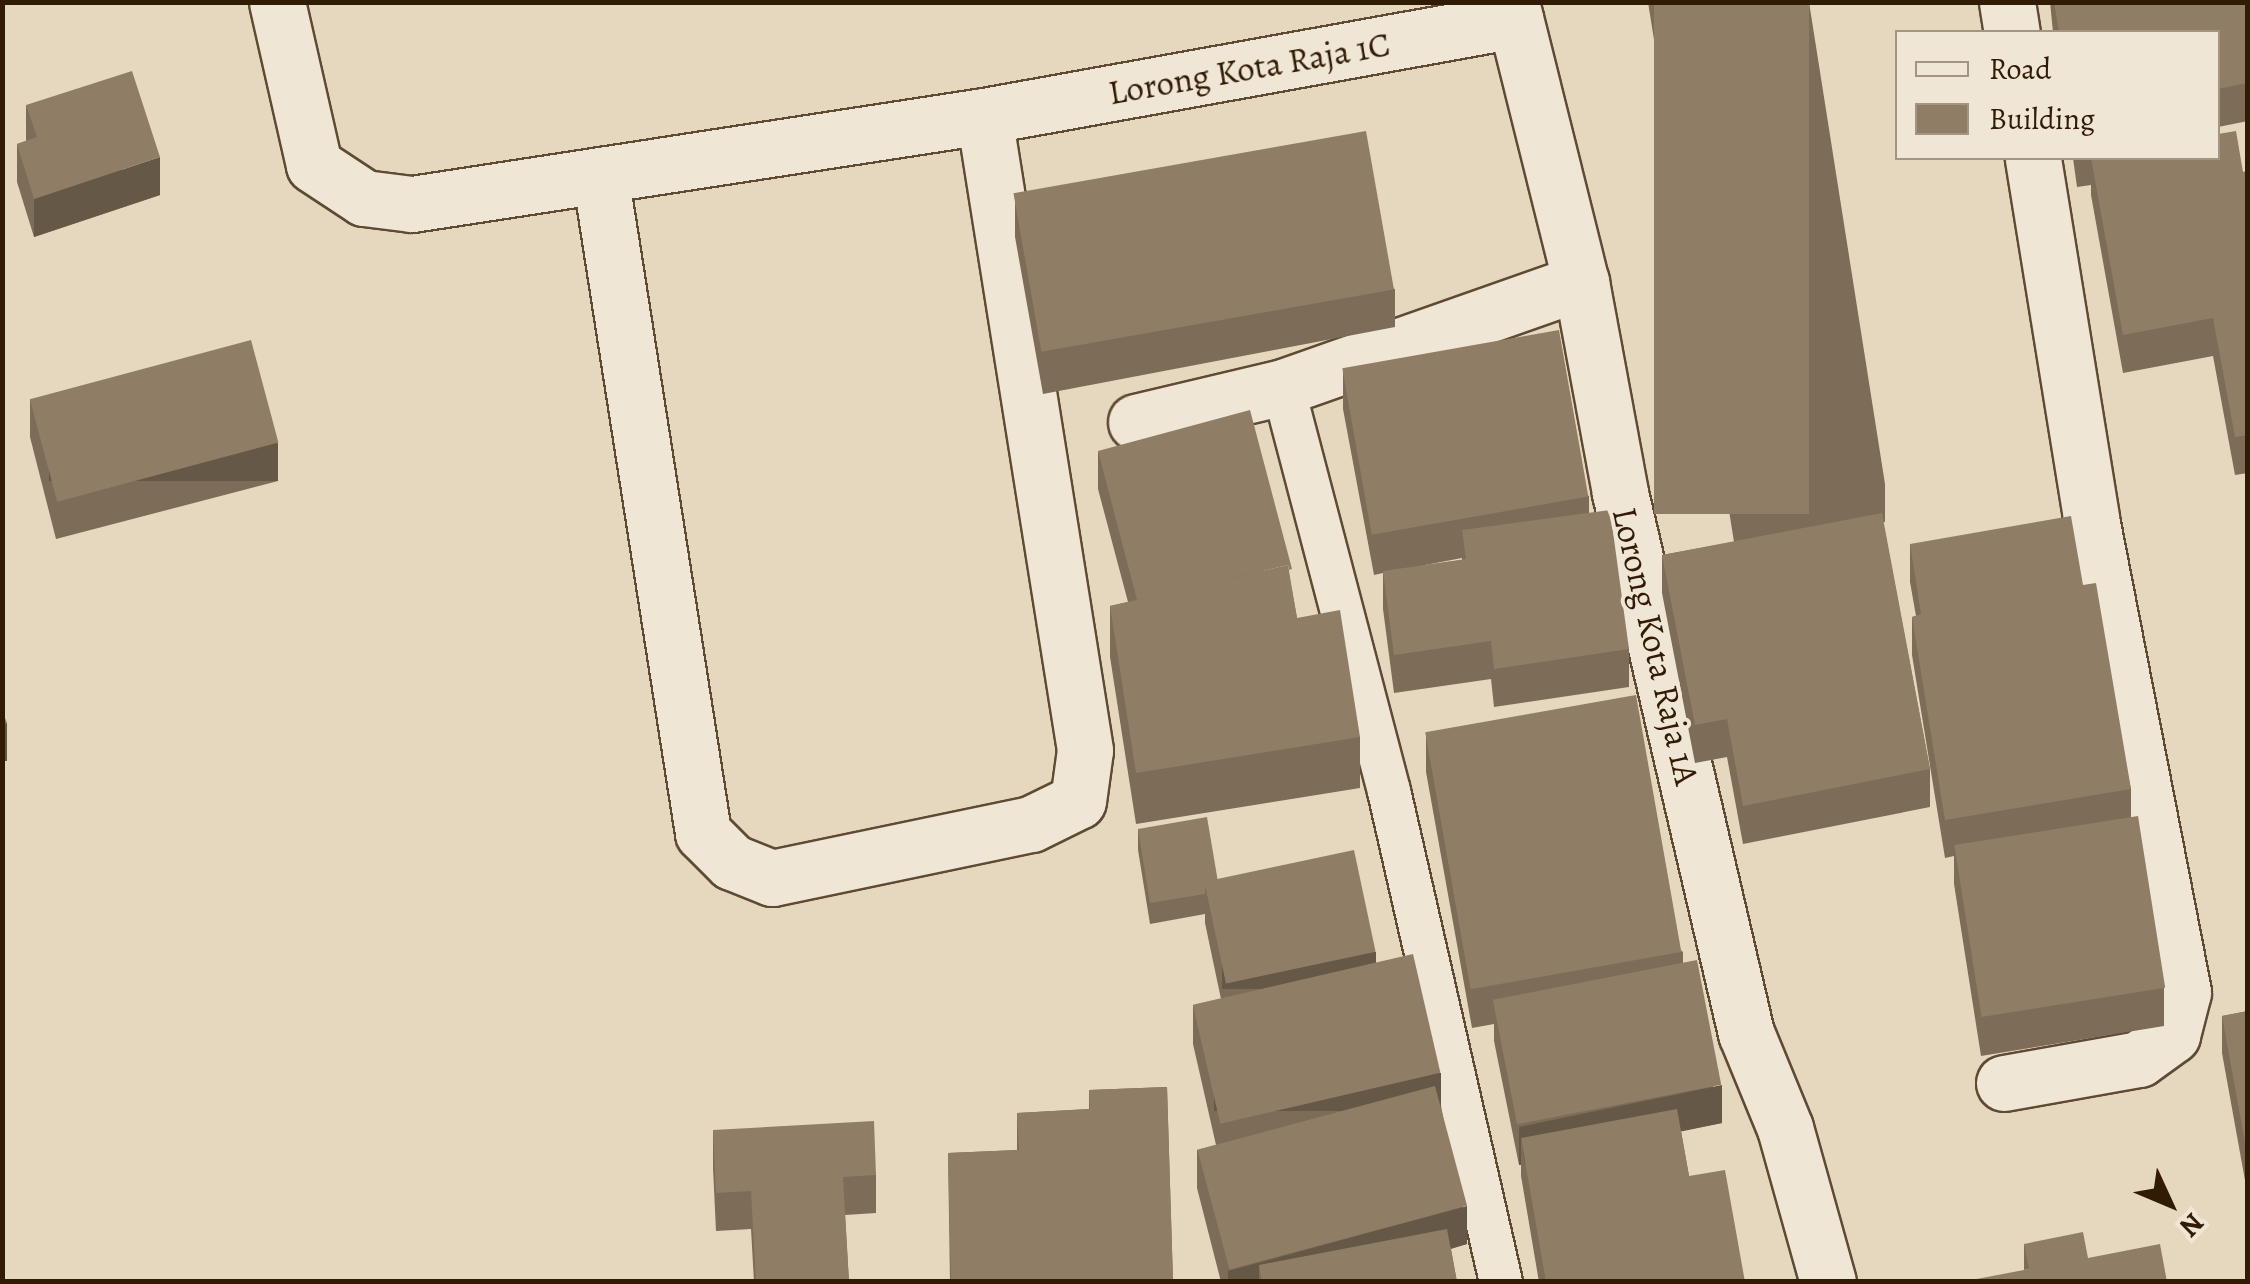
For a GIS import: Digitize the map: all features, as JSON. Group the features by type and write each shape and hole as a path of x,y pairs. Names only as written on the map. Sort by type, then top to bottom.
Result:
{"street":[{"name":"Lorong Kota Raja 1C","path":"278,2 314,165 364,198 412,204 984,116 1513,12"},
{"path":"2007,2 2012,30"},
{"name":"Lorong Kota Raja 1A","path":"1513,12 1581,282 1620,493 1746,1033 1785,1128 1828,1282"},
{"path":"600,175 703,833 732,862 772,878 1032,824 1078,801 1085,750 984,116"},
{"path":"2004,1083 2138,1059 2172,1035 2183,992 2092,516 2032,160"},
{"path":"1136,422 1284,387 1581,282"}],"lane":[{"path":"1284,387 1390,791 1500,1282"}],"building":[{"path":"1654,2 1809,2 1809,514 1654,514"},
{"path":"2054,2 2248,2 2248,83 2220,89 2220,30 2059,30"},
{"path":"132,71 160,157 34,199 17,144 37,137 26,105"},
{"path":"1366,131 1394,290 1041,352 1013,193"},
{"path":"2236,131 2243,172 2248,171 2248,435 2235,437 2213,318 2123,335 2091,160 2220,160 2220,134"},
{"path":"1559,330 1588,496 1372,535 1342,368"},
{"path":"251,340 278,442 57,502 30,399"},
{"path":"1250,410 1292,569 1288,565 1137,600 1098,451"},
{"path":"1610,510 1629,649 1494,669 1491,641 1394,655 1383,571 1466,559 1462,530"},
{"path":"1882,513 1930,769 1743,806 1727,719 1695,725 1662,555"},
{"path":"2071,516 2083,585 2096,583 2131,789 1945,820 1912,617 1921,614 1910,544"},
{"path":"1288,565 1297,618 1340,610 1360,737 1136,773 1110,606"},
{"path":"1636,695 1681,952 1471,989 1425,732"},
{"path":"2138,816 2165,988 1982,1017 1954,845"},
{"path":"1207,817 1218,882 1205,885 1205,894 1150,903 1138,829"},
{"path":"1354,850 1376,952 1226,984 1204,882"},
{"path":"1413,954 1440,1073 1220,1124 1193,1005"},
{"path":"1697,960 1721,1085 1517,1124 1493,1000"},
{"path":"2248,1011 2248,1159 2222,1016"},
{"path":"1435,1086 1467,1206 1229,1269 1197,1150"},
{"path":"1167,1087 1173,1280 951,1282 948,1153 1019,1150 1017,1113 1090,1109 1089,1090"},
{"path":"1677,1109 1689,1176 1725,1170 1745,1282 1546,1282 1521,1138"},
{"path":"874,1121 876,1175 843,1177 849,1282 756,1282 751,1191 716,1193 713,1130"},
{"path":"1447,1229 1457,1282 1262,1282 1259,1265"},
{"path":"2083,1232 2088,1258 2160,1244 2167,1282 1961,1282 2029,1269 2024,1244"}]}
